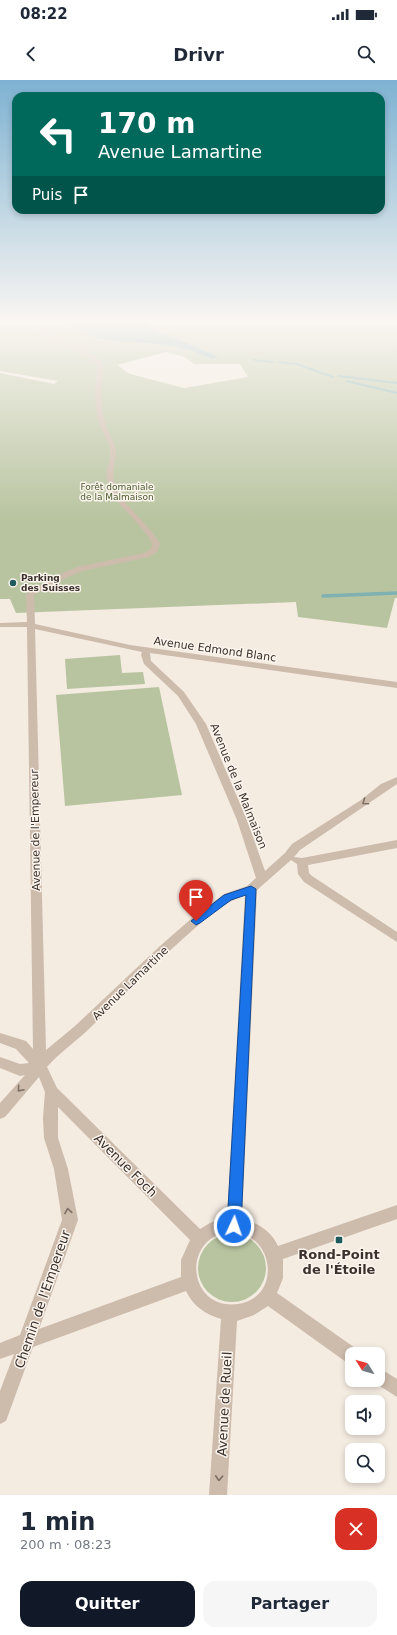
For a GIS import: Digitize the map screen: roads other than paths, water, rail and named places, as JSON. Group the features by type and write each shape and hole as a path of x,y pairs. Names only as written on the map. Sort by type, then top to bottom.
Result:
{"street":[{"name":"Avenue de l'Empereur","path":"40,1066 30,594 61,577 80,569 146,555 154,550 156,544 142,521 121,501 113,488 109,471 113,452 111,440 103,426 97,398 98,388"},
{"name":"Avenue Edmond Blanc","path":"0,625 31,625 112,645 397,685"},
{"name":"Avenue de la Malmaison","path":"147,650 145,655 147,662 181,694 201,724 242,820 262,879"},
{"name":"Avenue Lamartine","path":"0,1113 54,1050 80,1030 164,949 196,921 228,897 251,889 289,856 296,847 365,802 385,786 397,780"},
{"path":"289,856 302,862 397,844"},
{"path":"302,862 304,874 308,879 360,915 397,938"},
{"path":"234,1226 251,889"},
{"path":"0,1038 21,1045 40,1066"},
{"path":"0,1062 20,1070 40,1066"},
{"name":"Chemin de l'Empereur","path":"0,1415 28,1341 70,1220 61,1169 51,1138 50,1118 52,1092 40,1066"},
{"name":"Avenue Foch","path":"52,1092 200,1239"},
{"path":"274,1255 397,1212"},
{"path":"234,1226 245,1228 262,1238 274,1255 277,1276 268,1296 255,1307 243,1312 229,1313 209,1306 198,1296 190,1282 188,1264 190,1254 200,1239 216,1228 234,1226"},
{"path":"0,1351 190,1282"},
{"path":"268,1296 345,1351"},
{"name":"Avenue de Rueil","path":"218,1495 229,1313"},
{"path":"385,1380 397,1389"}],"waterway":[{"path":"376,388 397,393"},
{"path":"323,596 397,593"}],"place":[{"name":"Parking des Suisses","path":"13,583"},
{"name":"Rond-Point de l'Étoile","path":"339,1240"}],"park label":[{"name":"Forêt domaniale de la Malmaison","path":"117,492"}]}
